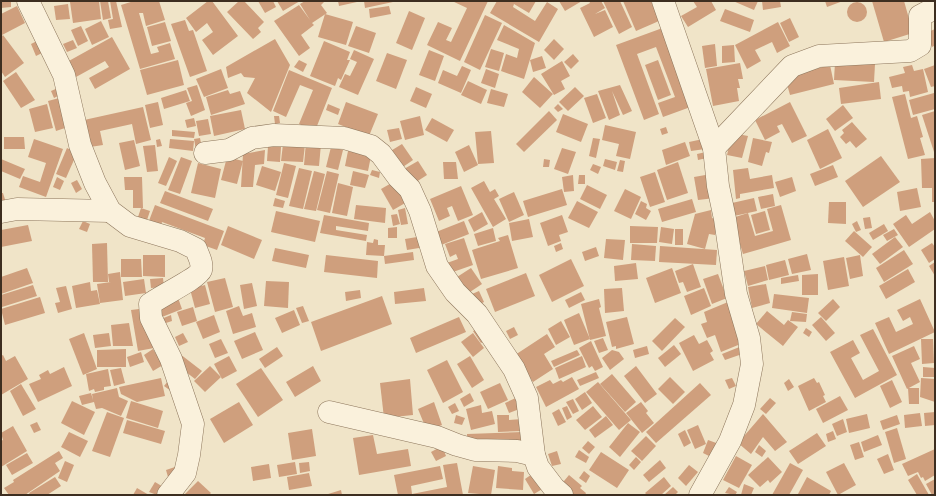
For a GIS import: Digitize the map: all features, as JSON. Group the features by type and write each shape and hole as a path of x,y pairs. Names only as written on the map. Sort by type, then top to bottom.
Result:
{"street":[{"path":"28,1 64,75 80,145 95,183 110,211 130,226 180,241 196,249 200,261 201,271 195,278 161,296 150,304 151,318 171,360 193,424 190,456 185,473 168,495"},
{"path":"664,1 714,148 718,186 725,219 736,294 748,338 752,364 744,405 730,441 700,495"},
{"path":"714,148 792,66 820,56 910,51 920,45 920,16 935,8"},
{"path":"205,153 229,150 252,138 274,135 344,138 371,146 381,154 398,177 410,188 437,266 455,292 477,314 514,369 527,398 534,455 538,467 554,488 562,495"},
{"path":"1,212 17,209 110,211"},
{"path":"329,412 437,436 457,445 475,450 517,451 534,455"}],"building":[{"path":"1,1 11,1 11,7 1,8"},
{"path":"99,1 101,19 73,23 70,2"},
{"path":"100,1 108,1 111,18 103,20"},
{"path":"110,1 116,1 122,27 110,29 108,20 113,19"},
{"path":"134,1 159,1 165,20 146,26 143,13 139,13 151,54 159,52 157,47 170,43 175,59 140,69 121,5"},
{"path":"208,1 212,1 238,36 213,55 202,40 213,32 207,23 196,32 186,18"},
{"path":"239,1 244,1 264,22 258,28 261,32 253,39 227,12"},
{"path":"258,1 273,1 276,7 265,13"},
{"path":"277,1 300,1 283,11"},
{"path":"305,1 324,1 321,5 327,13 312,23 314,25 301,35 310,48 299,56 274,21 299,5 310,20 300,4"},
{"path":"338,1 357,1 357,2 339,6"},
{"path":"364,1 393,1 393,2 365,8"},
{"path":"452,1 488,1 460,61 427,45 438,22 452,28 446,40 451,42 467,8"},
{"path":"497,1 536,1 529,13 514,4 513,7 535,21 547,2 558,9 539,42 490,13"},
{"path":"559,1 582,1 565,11"},
{"path":"589,1 601,1 605,8 595,14 605,10 613,27 594,37 580,8 590,3"},
{"path":"603,1 620,1 632,27 619,34"},
{"path":"623,1 651,1 659,21 636,31"},
{"path":"693,1 711,1 716,10 688,27 681,16 697,7"},
{"path":"733,1 758,1 754,10"},
{"path":"762,1 780,1 781,7 763,10"},
{"path":"825,1 843,1 827,7"},
{"path":"872,1 904,1 913,33 884,42"},
{"path":"857,2 864,5 867,12 864,19 857,22 850,19 847,12 850,5"},
{"path":"68,4 70,19 56,20 54,6"},
{"path":"17,6 25,23 2,35 1,14"},
{"path":"389,6 391,14 370,18 369,9"},
{"path":"725,9 754,20 750,32 720,21"},
{"path":"409,11 425,18 412,50 396,43"},
{"path":"325,14 353,22 346,45 318,37"},
{"path":"485,15 502,23 480,70 464,62"},
{"path":"790,18 799,37 789,42 780,23"},
{"path":"185,20 189,31 193,30 207,71 190,77 171,24"},
{"path":"101,21 109,37 92,45 85,29"},
{"path":"165,22 171,41 152,46 147,27"},
{"path":"778,22 790,46 777,53 772,42 755,50 761,61 747,69 735,45"},
{"path":"504,25 535,43 524,79 501,71 506,54 517,58 519,49 497,40"},
{"path":"81,26 88,41 78,46 71,30"},
{"path":"356,26 376,33 369,53 348,46"},
{"path":"668,26 696,105 663,117 658,103 675,97 656,47 637,54 659,114 644,120 616,45"},
{"path":"935,29 935,49 934,46 932,47 926,33"},
{"path":"3,35 24,63 5,77 1,71 1,37"},
{"path":"112,37 130,69 95,89 89,78 109,67 105,61 76,77 67,62"},
{"path":"275,39 290,65 271,112 247,93 255,78 244,77 241,73 228,78 226,67"},
{"path":"554,39 564,49 554,60 544,50"},
{"path":"39,40 44,52 36,56 31,44"},
{"path":"73,40 77,48 67,52 63,44"},
{"path":"324,41 350,52 347,60 350,60 341,80 338,78 335,86 310,76"},
{"path":"715,44 717,66 705,68 702,46"},
{"path":"734,45 735,62 722,63 722,46"},
{"path":"491,49 504,53 499,71 485,67"},
{"path":"354,50 374,59 358,95 339,87 345,74 350,76 357,62 350,59"},
{"path":"429,50 444,56 435,81 419,75"},
{"path":"387,53 407,60 396,89 376,81"},
{"path":"573,54 579,61 571,69 564,62"},
{"path":"542,56 546,68 533,72 530,60"},
{"path":"178,60 184,85 147,95 140,70"},
{"path":"299,60 307,64 303,72 294,67"},
{"path":"658,60 671,95 658,100 645,65"},
{"path":"562,61 570,76 561,81 565,89 554,95 541,74"},
{"path":"835,62 875,64 874,82 834,80"},
{"path":"740,63 743,79 738,79 740,88 737,88 739,101 713,106 706,69"},
{"path":"830,65 834,84 790,95 785,77"},
{"path":"912,65 914,71 923,69 928,92 910,97 909,91 903,92 902,86 892,88 889,77 905,73 903,67"},
{"path":"935,65 935,86 931,87 924,69"},
{"path":"462,66 471,70 461,93 438,83 443,70 457,76"},
{"path":"221,69 228,88 204,97 196,79"},
{"path":"486,69 499,74 495,88 481,83"},
{"path":"289,70 332,88 315,131 299,124 313,90 300,85 286,117 273,111"},
{"path":"16,72 35,100 21,108 3,81"},
{"path":"534,77 553,94 540,108 522,92"},
{"path":"468,81 487,90 481,104 461,95"},
{"path":"879,82 881,99 841,104 839,88"},
{"path":"197,85 205,110 191,116 186,103 192,101 187,88"},
{"path":"620,85 632,111 623,115 612,91 620,115 609,120 598,91"},
{"path":"416,87 432,94 426,108 410,101"},
{"path":"575,87 584,96 568,111 559,102"},
{"path":"58,88 60,95 54,98 51,91"},
{"path":"491,89 508,94 504,107 487,103"},
{"path":"186,90 190,101 164,109 161,98"},
{"path":"228,90 230,94 240,91 245,104 211,115 206,97"},
{"path":"934,93 935,109 913,115 909,100"},
{"path":"597,94 606,118 593,123 584,98"},
{"path":"905,94 911,118 917,116 923,137 920,138 925,155 908,159 892,97"},
{"path":"63,97 71,126 56,131 48,101"},
{"path":"158,102 163,125 150,128 145,105"},
{"path":"346,102 378,114 369,136 338,124"},
{"path":"790,102 807,136 792,143 782,124 777,126 780,132 765,140 755,120"},
{"path":"47,104 53,128 35,132 29,109"},
{"path":"328,104 340,109 338,115 326,110"},
{"path":"558,104 563,109 558,112 554,108"},
{"path":"843,105 853,118 835,131 826,119"},
{"path":"143,107 151,140 136,144 132,124 100,131 103,145 90,147 84,120"},
{"path":"241,110 245,129 214,136 210,116"},
{"path":"549,111 557,120 524,152 516,144"},
{"path":"935,111 935,155 922,115"},
{"path":"563,114 588,124 581,142 556,132"},
{"path":"274,116 279,116 280,123 275,124"},
{"path":"420,116 424,135 405,140 400,121"},
{"path":"194,118 196,126 187,128 185,120"},
{"path":"432,118 454,130 447,142 425,130"},
{"path":"208,119 211,134 199,136 196,121"},
{"path":"852,122 867,139 856,148 850,141 846,144 840,137 844,133 842,130"},
{"path":"605,125 636,132 630,159 616,156 619,144 602,140"},
{"path":"666,127 668,133 662,135 660,129"},
{"path":"399,128 402,139 390,142 387,130"},
{"path":"828,129 842,158 820,169 807,140"},
{"path":"172,130 195,132 194,138 172,136"},
{"path":"491,131 494,163 478,164 475,132"},
{"path":"732,133 748,136 742,158 727,155"},
{"path":"4,137 24,137 25,149 4,149"},
{"path":"200,138 202,149 196,150 194,139"},
{"path":"593,138 600,139 596,158 589,156"},
{"path":"753,138 772,142 769,153 766,152 762,166 748,162"},
{"path":"34,139 63,149 46,197 19,187 23,176 40,182 46,163 28,157"},
{"path":"160,139 162,146 157,147 156,140"},
{"path":"170,139 194,141 193,151 169,148"},
{"path":"703,139 705,149 691,151 689,142"},
{"path":"134,140 140,166 125,170 119,143"},
{"path":"306,142 321,144 319,166 304,165"},
{"path":"685,142 690,156 666,165 662,150"},
{"path":"283,144 305,145 303,162 281,161"},
{"path":"402,144 413,160 400,169 389,152"},
{"path":"155,145 158,171 147,172 143,146"},
{"path":"469,145 478,165 464,172 455,152"},
{"path":"268,146 281,147 280,162 267,161"},
{"path":"331,147 343,150 338,170 326,167"},
{"path":"67,148 77,153 66,178 56,174"},
{"path":"562,148 576,152 568,174 554,169"},
{"path":"265,150 264,164 255,165 253,187 241,187 243,154"},
{"path":"348,151 371,156 368,171 345,166"},
{"path":"706,152 707,158 698,160 697,154"},
{"path":"881,156 900,182 863,207 845,181"},
{"path":"169,157 177,161 166,186 158,183"},
{"path":"181,157 192,161 180,194 168,190"},
{"path":"227,157 243,161 237,184 221,180"},
{"path":"935,158 935,202 932,202 932,188 922,188 921,159"},
{"path":"1,159 25,169 20,179 1,171"},
{"path":"544,159 550,160 549,167 543,167"},
{"path":"605,159 617,162 615,170 603,166"},
{"path":"620,160 625,161 623,172 617,171"},
{"path":"418,161 427,175 413,184 404,169"},
{"path":"443,162 456,162 458,179 444,179"},
{"path":"678,162 688,193 667,200 657,170"},
{"path":"198,163 221,169 215,198 191,193"},
{"path":"284,163 296,166 288,198 276,195"},
{"path":"593,164 601,167 598,174 590,170"},
{"path":"833,165 838,177 815,186 810,174"},
{"path":"262,166 281,172 275,191 256,185"},
{"path":"299,168 312,171 303,209 289,206"},
{"path":"748,168 750,179 772,175 774,188 740,194 740,198 736,199 733,170"},
{"path":"372,170 380,172 379,178 370,175"},
{"path":"314,171 325,174 316,211 304,209"},
{"path":"327,171 339,174 330,213 317,210"},
{"path":"353,171 369,175 365,188 350,185"},
{"path":"655,172 665,202 650,207 640,177"},
{"path":"711,174 715,198 698,200 694,177"},
{"path":"573,175 574,191 564,192 562,177"},
{"path":"579,175 585,175 585,184 578,184"},
{"path":"57,177 64,181 60,190 53,187"},
{"path":"124,177 142,177 143,208 133,208 133,190 125,190"},
{"path":"792,177 796,191 780,197 775,182"},
{"path":"77,180 82,189 76,193 71,183"},
{"path":"395,181 407,202 393,210 381,189"},
{"path":"484,181 490,192 495,189 499,196 494,199 506,219 493,227 471,188"},
{"path":"338,183 353,187 347,216 332,213"},
{"path":"587,185 607,195 600,209 580,199"},
{"path":"461,186 473,215 458,221 452,206 447,208 450,216 439,221 430,199"},
{"path":"917,188 921,207 900,211 897,192"},
{"path":"562,189 567,205 528,217 523,201"},
{"path":"625,189 641,197 631,219 614,211"},
{"path":"165,191 213,209 208,221 160,203"},
{"path":"514,192 524,215 509,222 499,199"},
{"path":"1,193 3,193 7,206 1,207"},
{"path":"773,194 775,206 761,209 758,197"},
{"path":"275,198 285,201 283,208 273,206"},
{"path":"754,198 757,211 734,216 732,203"},
{"path":"692,199 696,212 662,222 658,209"},
{"path":"577,201 598,212 589,228 568,218"},
{"path":"641,201 647,204 646,208 651,211 646,220 635,214"},
{"path":"829,202 846,202 846,224 828,223"},
{"path":"155,205 224,231 217,250 203,245 205,238 162,222 159,231 147,226"},
{"path":"356,205 386,208 385,223 354,219"},
{"path":"781,205 791,240 743,254 732,218 748,213 755,236 773,231 767,209"},
{"path":"141,208 150,211 147,220 138,217"},
{"path":"405,208 408,224 401,225 398,210"},
{"path":"711,210 712,218 719,220 715,235 709,234 705,249 687,244 695,214"},
{"path":"276,211 320,221 315,242 271,232"},
{"path":"765,211 770,230 756,234 751,215"},
{"path":"482,212 488,224 474,232 468,220"},
{"path":"930,212 935,221 935,229 909,247 893,224 906,215 912,224"},
{"path":"397,214 400,224 393,226 391,215"},
{"path":"324,215 369,223 368,231 336,226 336,230 367,235 366,241 320,233"},
{"path":"562,215 568,232 559,235 561,241 548,246 540,223"},
{"path":"870,217 872,228 865,229 863,218"},
{"path":"529,219 533,237 512,241 509,223"},
{"path":"83,221 90,224 87,232 79,229"},
{"path":"464,221 469,234 441,245 436,232"},
{"path":"857,221 861,230 856,232 852,224"},
{"path":"884,224 888,231 873,240 869,233"},
{"path":"28,225 32,241 1,247 1,230"},
{"path":"228,226 262,240 254,259 221,245"},
{"path":"630,226 658,227 657,243 630,243"},
{"path":"397,227 397,238 388,238 388,228"},
{"path":"661,227 674,229 672,244 659,242"},
{"path":"493,228 496,241 478,246 474,234"},
{"path":"675,229 683,229 683,245 675,245"},
{"path":"894,229 898,235 887,241 883,235"},
{"path":"854,231 872,247 863,257 845,241"},
{"path":"508,235 518,268 481,279 472,250 500,241 498,238"},
{"path":"423,236 425,247 407,250 405,239"},
{"path":"895,237 903,247 880,264 872,254"},
{"path":"464,238 473,265 450,273 447,263 458,259 456,254 450,257 445,244"},
{"path":"374,239 378,240 378,245 385,245 384,256 366,255 367,242 373,243"},
{"path":"606,239 625,240 623,260 604,258"},
{"path":"107,243 108,282 93,282 92,244"},
{"path":"561,243 563,249 556,252 554,246"},
{"path":"932,243 935,247 935,259 929,263 921,250"},
{"path":"632,244 656,246 655,261 631,260"},
{"path":"660,246 717,250 716,265 659,262"},
{"path":"596,247 599,256 585,261 582,252"},
{"path":"275,248 309,255 306,268 272,261"},
{"path":"904,250 913,264 884,282 876,268"},
{"path":"413,252 414,260 385,264 384,256"},
{"path":"807,254 811,270 792,274 788,259"},
{"path":"143,255 165,255 165,277 143,276"},
{"path":"326,255 378,261 377,278 324,272"},
{"path":"860,255 863,276 850,279 846,258"},
{"path":"844,257 849,286 828,290 823,261"},
{"path":"121,259 141,259 142,277 121,277"},
{"path":"571,259 584,286 552,302 539,275"},
{"path":"785,260 789,275 769,280 766,265"},
{"path":"935,262 935,276 929,266"},
{"path":"636,263 638,279 615,281 614,266"},
{"path":"693,264 701,287 687,292 683,282 679,283 675,271"},
{"path":"765,266 768,280 748,286 744,271"},
{"path":"27,268 33,283 1,294 1,277"},
{"path":"471,268 482,284 467,294 457,277"},
{"path":"672,268 681,293 655,303 646,278"},
{"path":"908,269 915,282 886,299 879,286"},
{"path":"120,272 123,300 100,303 97,284 111,282 109,282 108,274"},
{"path":"526,273 535,296 495,312 486,289"},
{"path":"718,274 727,298 712,304 703,279"},
{"path":"818,274 818,295 802,295 802,275"},
{"path":"798,275 799,281 781,284 781,278"},
{"path":"163,278 164,287 151,288 150,279"},
{"path":"225,278 233,307 215,312 207,282"},
{"path":"144,279 146,293 125,296 123,282"},
{"path":"266,281 289,282 288,308 264,306"},
{"path":"90,282 91,291 97,290 100,304 76,308 72,286"},
{"path":"252,283 257,306 244,309 240,285"},
{"path":"766,284 770,303 752,308 748,287"},
{"path":"33,285 37,296 2,307 1,295"},
{"path":"205,285 210,304 195,308 190,289"},
{"path":"66,286 72,309 58,313 55,303 60,302 56,288"},
{"path":"424,288 426,301 395,304 394,292"},
{"path":"622,288 624,311 605,313 604,289"},
{"path":"704,288 711,306 691,315 684,296"},
{"path":"360,290 361,298 346,301 345,292"},
{"path":"479,291 484,302 478,305 472,294"},
{"path":"581,292 585,300 569,308 565,300"},
{"path":"774,294 809,298 807,313 772,308"},
{"path":"177,295 182,309 157,319 151,306"},
{"path":"382,296 392,324 321,351 311,322"},
{"path":"40,297 45,313 5,325 1,309"},
{"path":"599,299 601,307 599,308 606,336 590,340 581,304"},
{"path":"833,299 840,307 826,321 818,313"},
{"path":"920,299 935,332 889,354 875,323 889,317 896,332 913,324 910,317 903,321 897,310"},
{"path":"728,302 743,343 721,352 715,335 707,338 701,324 707,322 704,312"},
{"path":"239,306 243,316 252,313 256,327 233,334 226,311"},
{"path":"303,306 309,321 302,323 296,308"},
{"path":"193,307 197,321 182,326 177,312"},
{"path":"147,308 154,348 138,351 131,310"},
{"path":"294,310 300,325 282,333 275,318"},
{"path":"767,311 784,325 788,320 798,327 783,346 756,324"},
{"path":"792,312 807,314 806,322 790,321"},
{"path":"579,313 590,339 574,345 564,320"},
{"path":"171,315 172,321 163,324 161,319"},
{"path":"214,315 220,332 203,339 196,322"},
{"path":"459,317 466,332 416,353 410,338"},
{"path":"627,317 634,344 616,349 616,346 612,347 606,322"},
{"path":"821,317 835,333 826,341 812,325"},
{"path":"675,318 685,327 662,351 652,341"},
{"path":"561,321 570,337 556,345 548,329"},
{"path":"129,323 133,346 113,346 111,325"},
{"path":"514,327 518,335 510,339 506,331"},
{"path":"479,328 486,340 481,343 473,331"},
{"path":"806,328 812,332 809,337 803,333"},
{"path":"873,329 897,375 855,398 830,352 853,340 860,353 851,358 863,380 879,371 860,335"},
{"path":"255,332 263,350 242,359 234,341"},
{"path":"84,333 97,369 83,375 69,339"},
{"path":"109,333 111,346 95,348 93,335"},
{"path":"183,333 188,342 179,346 175,337"},
{"path":"473,333 484,348 473,357 461,342"},
{"path":"547,334 555,347 544,354 553,369 533,382 515,355"},
{"path":"694,335 699,344 707,340 713,351 710,353 714,360 693,371 679,343"},
{"path":"603,338 608,350 599,353 594,341"},
{"path":"221,339 228,353 215,358 209,344"},
{"path":"921,339 933,339 934,363 922,364"},
{"path":"591,341 603,367 595,371 592,366 589,368 579,348"},
{"path":"674,345 681,354 665,367 658,358"},
{"path":"647,346 649,354 635,358 633,350"},
{"path":"742,346 745,353 725,360 722,354"},
{"path":"914,346 920,359 911,363 920,382 907,389 892,356"},
{"path":"277,347 283,356 265,368 259,359"},
{"path":"126,349 126,367 97,367 97,350"},
{"path":"153,349 163,365 153,371 144,355"},
{"path":"577,350 580,355 554,367 551,361"},
{"path":"612,350 619,352 624,359 610,370 602,358"},
{"path":"141,352 144,362 130,367 127,357"},
{"path":"180,354 202,371 195,379 173,362"},
{"path":"3,355 6,361 15,356 28,379 1,395 1,356"},
{"path":"229,356 237,371 222,379 214,364"},
{"path":"470,356 484,380 472,388 457,364"},
{"path":"582,356 586,367 559,379 555,368"},
{"path":"447,360 463,392 443,403 427,370"},
{"path":"210,366 221,377 205,392 194,381"},
{"path":"313,366 321,381 295,397 286,382"},
{"path":"636,366 657,394 645,403 624,376"},
{"path":"64,367 72,386 38,402 29,384 41,379 39,375 48,370 50,374"},
{"path":"923,367 935,368 935,377 923,377"},
{"path":"121,368 125,383 114,386 110,370"},
{"path":"261,368 283,400 258,417 236,384"},
{"path":"108,369 111,386 104,387 104,390 95,392 94,389 89,391 86,374"},
{"path":"596,372 599,378 580,386 577,380"},
{"path":"612,374 636,402 625,412 600,384"},
{"path":"572,377 579,389 546,407 536,387 550,380 553,384 561,380 563,382"},
{"path":"670,377 685,392 673,404 658,389"},
{"path":"161,378 165,396 137,402 121,394 119,387"},
{"path":"732,378 736,386 729,389 725,380"},
{"path":"814,378 817,383 819,382 825,395 823,396 826,402 809,411 798,386"},
{"path":"921,378 935,379 935,402 920,397"},
{"path":"410,379 413,415 384,418 380,383"},
{"path":"789,379 794,387 788,391 784,383"},
{"path":"892,380 902,402 890,408 880,386"},
{"path":"168,381 171,391 164,386"},
{"path":"598,382 631,420 619,430 586,392"},
{"path":"500,383 508,400 488,409 480,392"},
{"path":"700,383 711,395 656,443 646,432"},
{"path":"21,384 36,409 23,416 10,391"},
{"path":"117,388 119,397 128,401 121,416 102,408 96,409 94,402 82,405 79,396 91,393 93,400 92,394"},
{"path":"908,388 919,388 919,404 909,404"},
{"path":"585,392 592,403 582,410 575,399"},
{"path":"470,393 474,401 464,407 460,399"},
{"path":"840,396 848,410 823,423 816,409"},
{"path":"518,397 522,408 509,413 505,403"},
{"path":"770,398 776,403 766,414 760,409"},
{"path":"573,399 579,411 573,414 566,402"},
{"path":"72,401 95,412 84,435 61,423"},
{"path":"131,401 163,411 158,428 126,418"},
{"path":"239,402 253,425 224,443 210,419"},
{"path":"434,402 442,425 427,431 418,409"},
{"path":"641,402 648,411 646,413 654,423 642,433 626,413"},
{"path":"455,403 459,411 452,414 448,407"},
{"path":"481,405 482,413 492,411 495,424 471,430 466,409"},
{"path":"567,406 572,417 567,420 562,408"},
{"path":"593,406 602,417 585,430 576,420"},
{"path":"559,409 566,422 558,426 552,413"},
{"path":"107,412 124,418 110,457 92,451"},
{"path":"935,412 935,425 925,426 924,413"},
{"path":"920,413 922,426 905,428 904,415"},
{"path":"763,414 787,442 775,451 763,437 751,454 738,443"},
{"path":"867,414 870,428 849,433 846,419"},
{"path":"456,415 465,418 462,425 454,423"},
{"path":"497,415 509,415 509,420 522,419 523,431 498,432"},
{"path":"897,415 900,424 883,430 880,421"},
{"path":"606,416 613,425 595,438 589,430"},
{"path":"843,419 847,432 837,436 832,424"},
{"path":"127,420 165,431 161,444 123,433"},
{"path":"37,422 41,430 34,433 30,425"},
{"path":"628,423 640,432 620,457 609,447"},
{"path":"698,425 706,444 695,449 687,430"},
{"path":"13,426 27,451 1,467 1,441 3,440 1,433"},
{"path":"897,428 906,459 894,463 885,432"},
{"path":"312,429 316,456 292,460 288,433"},
{"path":"685,430 691,443 684,447 678,434"},
{"path":"833,431 836,439 828,442 826,434"},
{"path":"69,432 88,441 80,457 61,447"},
{"path":"523,432 523,444 467,445 467,434"},
{"path":"817,433 826,446 798,464 789,451"},
{"path":"373,435 377,454 408,449 411,466 359,475 353,438"},
{"path":"878,435 882,445 864,452 861,442"},
{"path":"646,436 656,446 642,461 631,451"},
{"path":"708,440 719,444 713,458 703,453"},
{"path":"588,441 595,447 589,454 582,448"},
{"path":"859,442 864,457 855,460 850,445"},
{"path":"759,445 766,451 762,457 755,452"},
{"path":"442,446 446,456 436,461 431,452"},
{"path":"935,449 935,475 925,481 923,477 921,478 918,472 908,476 902,464"},
{"path":"579,450 589,457 586,463 575,457"},
{"path":"59,451 63,458 55,463 60,471 25,495 9,495 4,488 14,482 13,480"},
{"path":"557,451 561,464 552,466 548,454"},
{"path":"601,452 629,470 617,488 589,470"},
{"path":"27,453 33,463 12,475 6,465"},
{"path":"888,454 894,470 884,474 877,459"},
{"path":"736,456 752,465 739,488 723,480"},
{"path":"636,457 641,462 634,470 629,465"},
{"path":"768,457 782,472 770,483 768,480 760,487 748,475"},
{"path":"660,460 666,468 649,482 643,475"},
{"path":"65,461 74,465 67,482 58,478"},
{"path":"295,462 297,474 279,477 277,465"},
{"path":"309,462 310,471 300,473 299,463"},
{"path":"457,463 463,495 398,495 394,475 440,466 443,479 411,486 412,494 447,487 443,465"},
{"path":"790,463 803,470 789,495 772,495"},
{"path":"844,463 856,485 838,495 826,472"},
{"path":"269,464 271,478 253,481 251,467"},
{"path":"689,465 698,472 686,486 678,478"},
{"path":"473,466 495,470 491,495 468,493"},
{"path":"498,466 512,468 512,471 524,472 523,490 496,488"},
{"path":"175,467 178,474 168,477 166,470"},
{"path":"584,471 590,476 586,483 579,478"},
{"path":"535,472 544,488 534,494 525,479"},
{"path":"309,473 312,486 289,490 287,477"},
{"path":"917,474 929,495 917,495 908,480"},
{"path":"569,475 582,486 580,488 586,493 585,495 568,495 559,487"},
{"path":"55,477 61,486 47,495 30,495 29,493"},
{"path":"664,477 671,486 661,495 647,495 645,493"},
{"path":"807,477 831,491 829,495 798,494"},
{"path":"935,479 935,495 932,495 926,484"},
{"path":"198,481 211,493 209,495 184,495"},
{"path":"155,482 165,488 157,495 149,492"},
{"path":"744,484 754,488 751,495 741,495"},
{"path":"673,487 678,492 675,495 664,495"},
{"path":"729,487 737,492 735,495 725,493"},
{"path":"137,488 149,495 133,495"},
{"path":"341,490 342,495 325,495"}]}
